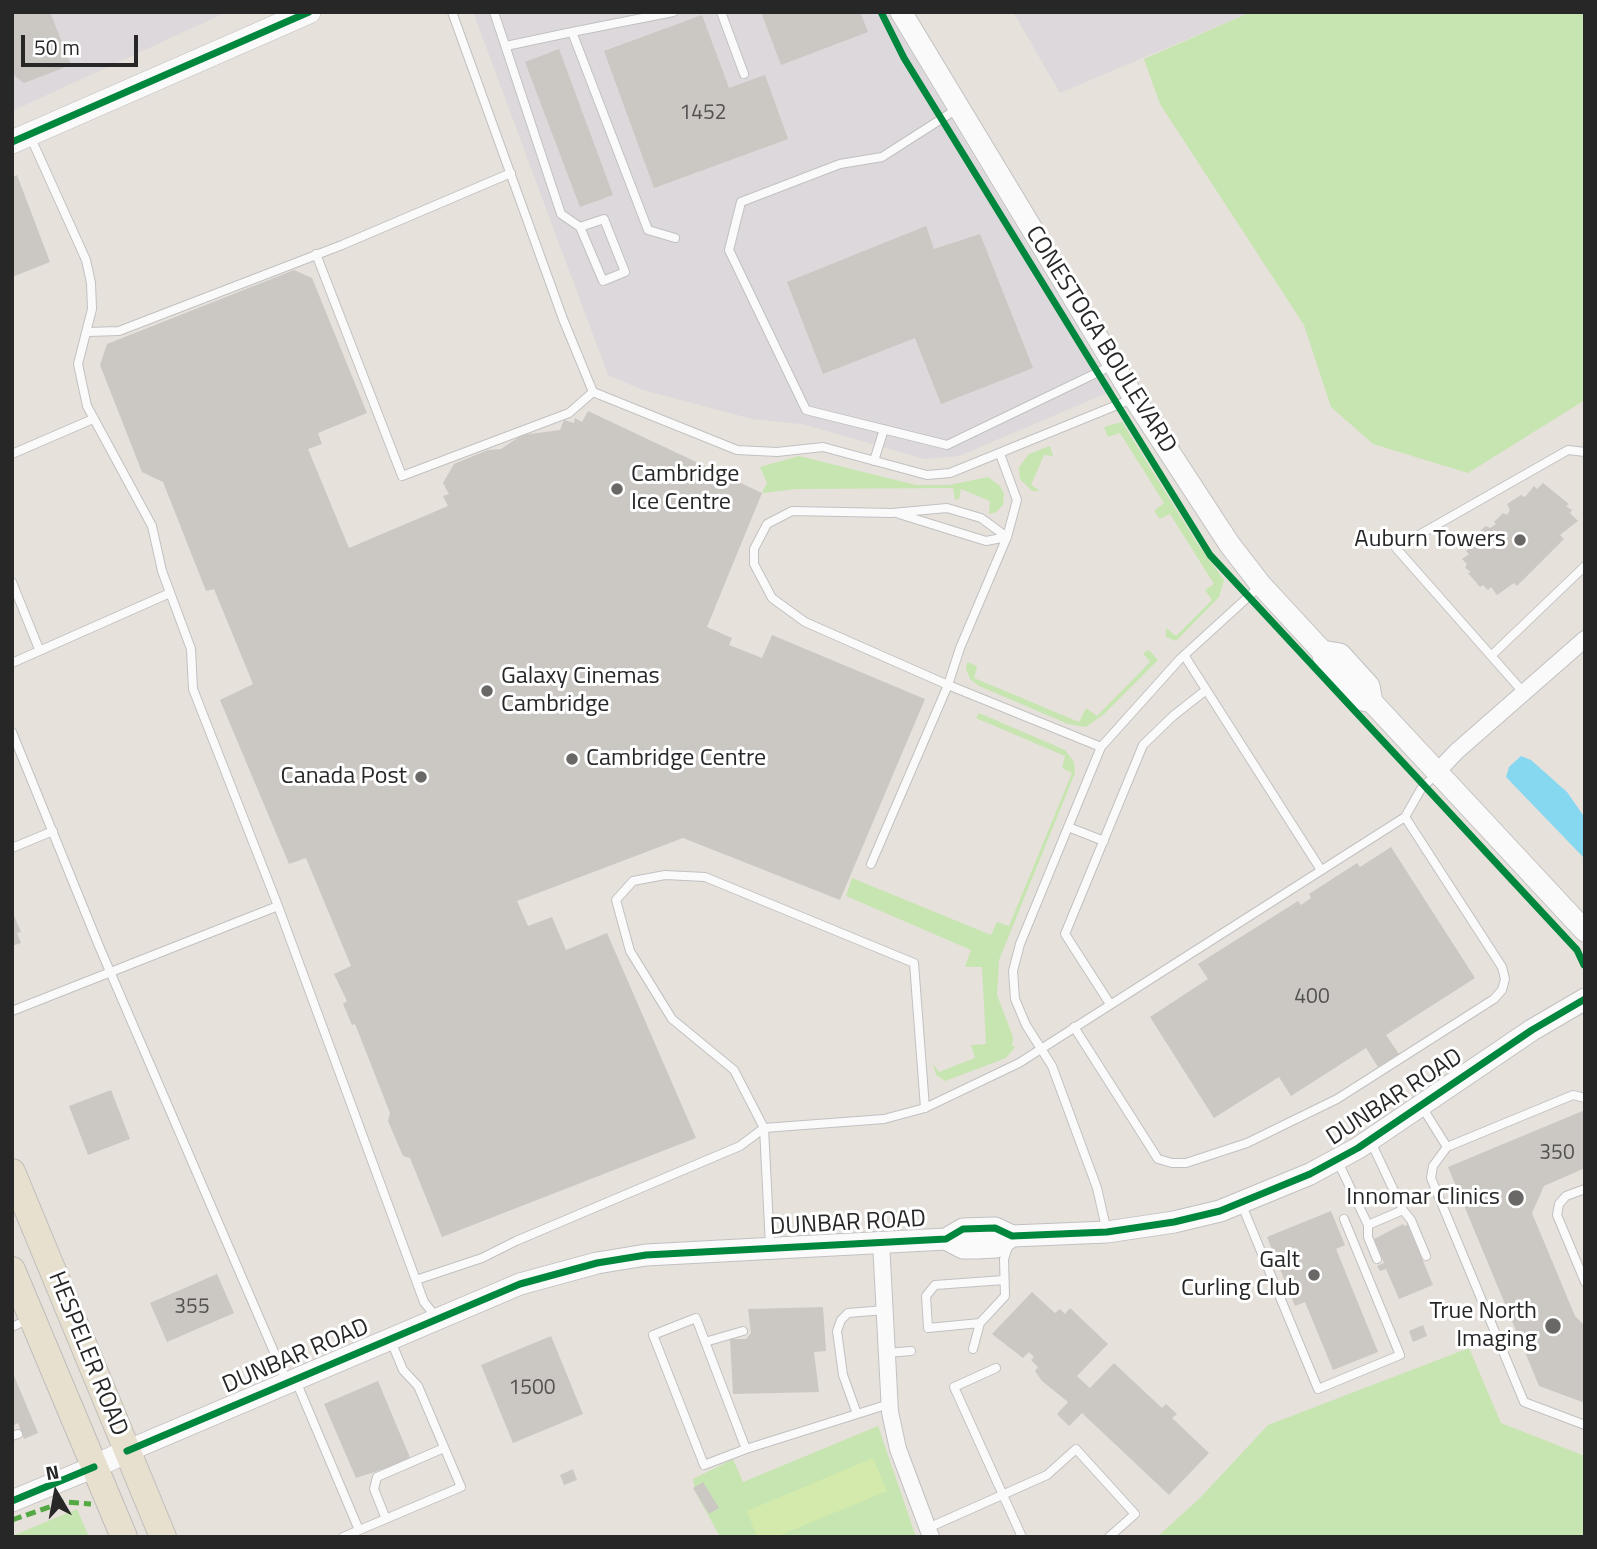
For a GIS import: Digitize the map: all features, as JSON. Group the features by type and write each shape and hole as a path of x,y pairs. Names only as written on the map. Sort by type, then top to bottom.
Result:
{"main road":[{"path":"21,138 309,12"},
{"name":"HESPELER ROAD","path":"12,1172 163,1537"},
{"name":"HESPELER ROAD","path":"12,1270 22,1323 94,1466 124,1537"},
{"name":"DUNBAR ROAD","path":"94,1466 127,1451"}],"street":[{"name":"CONESTOGA BOULEVARD","path":"901,12 1134,398 1230,545 1261,585 1322,651 1326,667 1354,698 1372,702 1585,931"},
{"path":"1437,772 1457,751 1585,639"},
{"name":"DUNBAR ROAD","path":"127,1451 520,1284 597,1263 646,1255 946,1239 963,1248 996,1247 1012,1236 1107,1232 1174,1222 1241,1203 1336,1160 1370,1140 1532,1030 1585,999"},
{"path":"881,1242 890,1404 898,1449 930,1532"},
{"name":"DUNBAR ROAD","path":"12,1501 94,1466"}],"lane":[{"path":"452,12 593,393 737,450 777,452 823,447 927,475 950,473 1134,398"},
{"path":"494,12 513,77 561,214 580,228 603,281 625,272 604,219 580,228"},
{"path":"506,46 673,12"},
{"path":"721,12 744,74"},
{"path":"572,32 648,230 675,238"},
{"path":"958,108 882,157 840,164 741,202 729,250 806,410 947,445 1114,365"},
{"path":"21,138 86,260 92,309 78,364 93,419 152,526 170,593 191,649 193,689 278,906 424,1303 437,1318"},
{"path":"88,332 119,331 316,254 511,173"},
{"path":"316,254 402,475 569,412 593,393"},
{"path":"12,454 93,419"},
{"path":"874,461 884,429"},
{"path":"1524,693 1396,548 1568,450 1585,452"},
{"path":"872,864 1007,537 1017,499 1000,454"},
{"path":"1007,537 982,518 947,508 892,513 806,510 779,515 767,524 754,549 754,564 772,598 805,622 948,685 1101,747"},
{"path":"892,513 938,524 986,541 1007,537"},
{"path":"1492,656 1585,566"},
{"path":"12,582 39,649"},
{"path":"1107,1232 1092,1175 1052,1066 1015,999 1013,971 1020,944 1101,747 1184,655 1261,585"},
{"path":"12,663 170,593"},
{"path":"1184,655 1321,870"},
{"path":"1110,1004 1065,934 1143,746 1173,716 1206,690"},
{"path":"12,732 110,971 359,1530"},
{"path":"416,1280 482,1258 740,1146 764,1128 884,1118 925,1108 1018,1063 1405,817 1421,789 1437,772"},
{"path":"1074,1027 1158,1159 1186,1163 1247,1143 1338,1099 1483,1006 1502,990 1505,979 1502,967 1405,817"},
{"path":"1068,827 1104,841"},
{"path":"12,848 53,831"},
{"path":"770,1247 764,1128 734,1070 672,1019 630,951 616,900 634,881 665,875 705,877 914,963 925,1108"},
{"path":"12,1011 278,906"},
{"path":"1585,1098 1573,1095 1447,1147 1433,1166 1431,1178 1524,1402 1585,1425"},
{"path":"1422,1107 1447,1147"},
{"path":"1370,1140 1403,1210 1411,1220 1426,1256"},
{"path":"1336,1160 1368,1226 1368,1237 1377,1259"},
{"path":"1585,1189 1566,1196 1559,1204 1557,1215 1585,1282"},
{"path":"1241,1203 1318,1389 1400,1355 1344,1219"},
{"path":"1368,1226 1403,1210"},
{"path":"973,1349 980,1323 1005,1296 1004,1259 1012,1236"},
{"path":"980,1323 928,1328 926,1296 935,1285 1004,1280"},
{"path":"857,1414 843,1375 837,1331 841,1320 848,1313 885,1310"},
{"path":"746,1449 696,1318 653,1335 704,1465 746,1449 890,1404"},
{"path":"705,1342 743,1331"},
{"path":"343,1537 461,1487 418,1386 404,1370 390,1338"},
{"path":"887,1353 911,1352"},
{"path":"996,1368 954,1387 1022,1537"},
{"path":"386,1518 374,1489 377,1477 444,1448"},
{"path":"930,1532 1003,1494 1047,1475 1076,1449 1135,1514 1109,1537"}],"shaded area":[{"path":"12,12 227,12 12,111"},
{"path":"473,12 887,12 1114,390 959,456 925,459 802,424 752,419 643,390 608,375"},
{"path":"1013,12 1251,12 1060,93"}],"green space":[{"path":"1251,12 1585,12 1585,400 1468,473 1373,444 1331,407 1304,325 1160,104 1144,59"},
{"path":"1122,422 1197,543 1224,580 1219,597 1176,641 1166,637 1166,628 1176,636 1212,600 1205,590 1214,584 1170,514 1160,519 1154,511 1164,503 1120,433 1108,437 1104,427"},
{"path":"1050,446 1053,456 1044,455 1031,485 1040,491 1032,491 1020,479 1019,467 1029,454"},
{"path":"799,456 916,485 949,485 988,477 1000,486 1004,494 1003,505 996,512 989,514 990,501 961,489 959,499 955,500 953,488 797,489 762,493 767,483 760,467"},
{"path":"1149,650 1158,660 1104,714 1086,727 1068,724 979,686 970,679 966,669 967,662 977,666 974,678 1079,722 1086,708 1097,716 1150,662 1143,653"},
{"path":"979,713 1065,750 1074,762 1075,773 999,960 997,995 1013,1037 1012,1046 1015,1047 1006,1058 945,1081 936,1075 933,1064 939,1072 975,1058 971,1045 986,1044 982,967 965,967 971,950 846,896 852,878 991,935 997,922 1009,926 1072,773 1062,768 1065,756 976,718"},
{"path":"1469,1348 1501,1423 1585,1456 1585,1537 1157,1537 1199,1499 1268,1425"},
{"path":"878,1426 916,1537 720,1537 695,1491 693,1479 733,1459 743,1482"},
{"path":"873,1458 887,1491 775,1537 757,1537 747,1511"},
{"path":"77,1509 89,1537 12,1537 12,1536"}],"water":[{"path":"1521,756 1531,760 1567,792 1585,818 1585,859 1506,777 1509,767"}],"building":[{"path":"12,12 50,12 71,65 24,83 15,76 12,70"},
{"path":"761,12 860,12 868,32 781,65"},
{"path":"702,15 729,88 765,75 788,139 654,188 604,51"},
{"path":"559,49 613,195 580,207 525,62"},
{"path":"17,175 50,262 12,277 12,177"},
{"path":"926,226 934,249 980,234 1033,368 941,404 915,338 823,374 787,282"},
{"name":"Cambridge Centre","path":"294,270 312,278 367,413 318,433 322,444 308,449 349,548 448,506 443,496 449,494 443,483 454,464 488,450 501,449 522,435 560,430 564,420 574,423 575,418 582,422 588,411 762,493 707,627 732,638 729,645 762,658 772,635 925,699 840,900 683,838 517,901 528,926 552,917 566,950 607,933 696,1138 442,1237 410,1158 403,1156 388,1121 390,1113 355,1024 352,1025 343,1004 347,1001 334,974 351,966 306,858 289,864 220,700 253,684 214,589 206,591 163,482 142,472 100,365 107,344"},
{"name":"Auburn Towers","path":"1543,483 1569,504 1566,506 1572,510 1570,513 1578,521 1560,535 1564,539 1517,586 1514,583 1497,595 1491,587 1488,590 1483,585 1480,587 1468,573 1471,572 1465,568 1467,564 1462,559 1469,554 1466,551 1478,541 1473,537 1486,526 1490,528 1496,524 1494,522 1503,513 1507,515 1510,510 1507,504 1521,495 1525,497 1534,486 1537,489"},
{"path":"1391,847 1475,978 1386,1035 1399,1054 1378,1067 1366,1048 1291,1096 1279,1077 1214,1118 1150,1017 1208,979 1198,964 1298,901 1301,905 1311,898 1309,894 1357,863 1360,867"},
{"path":"12,911 21,932 17,933 21,943 12,946"},
{"path":"111,1090 130,1139 88,1155 69,1106"},
{"path":"1585,1110 1585,1168 1544,1186 1532,1213 1575,1316 1585,1326 1585,1403 1539,1386 1448,1167"},
{"name":"Galt Curling Club","path":"1331,1211 1345,1245 1336,1249 1378,1352 1333,1370 1305,1302 1295,1306 1267,1237"},
{"path":"1403,1224 1408,1225 1433,1285 1399,1299 1386,1269 1380,1271 1377,1266 1384,1263 1374,1239"},
{"path":"217,1274 234,1313 167,1342 150,1303"},
{"path":"1032,1292 1055,1313 1060,1309 1065,1314 1070,1308 1108,1344 1077,1376 1090,1388 1114,1363 1162,1408 1166,1404 1177,1414 1172,1418 1209,1453 1169,1495 1082,1413 1069,1426 1057,1414 1068,1402 1042,1381 1035,1371 1038,1367 1031,1360 1034,1357 1029,1352 1023,1358 992,1334"},
{"path":"823,1307 826,1351 814,1352 819,1392 733,1394 730,1339 746,1339 751,1333 748,1309"},
{"path":"1423,1325 1427,1336 1413,1342 1409,1331"},
{"path":"551,1336 583,1414 513,1443 481,1365"},
{"path":"12,1371 38,1433 24,1439 18,1423 12,1426"},
{"path":"378,1381 411,1460 356,1478 324,1404"},
{"path":"573,1469 577,1480 564,1485 560,1475"},
{"path":"703,1482 719,1508 709,1514 693,1488"}],"marked path":[{"path":"12,1520 64,1502 91,1504"}],"cycle path":[{"path":"12,142 309,12"},
{"path":"881,12 904,58 1210,555 1577,950 1584,965"},
{"path":"127,1451 520,1284 597,1263 646,1255 946,1239 963,1229 995,1228 1012,1236 1107,1232 1174,1222 1220,1211 1310,1174 1358,1148 1532,1030 1585,999"},
{"path":"12,1501 94,1467"}],"place":[{"name":"Cambridge Ice Centre","path":"617,489"},
{"name":"Auburn Towers","path":"1520,540"},
{"name":"Galaxy Cinemas Cambridge","path":"487,691"},
{"name":"Cambridge Centre","path":"572,759"},
{"name":"Canada Post","path":"421,777"},
{"name":"Innomar Clinics","path":"1516,1198"},
{"name":"Galt Curling Club","path":"1314,1275"},
{"name":"True North Imaging","path":"1553,1326"}]}
